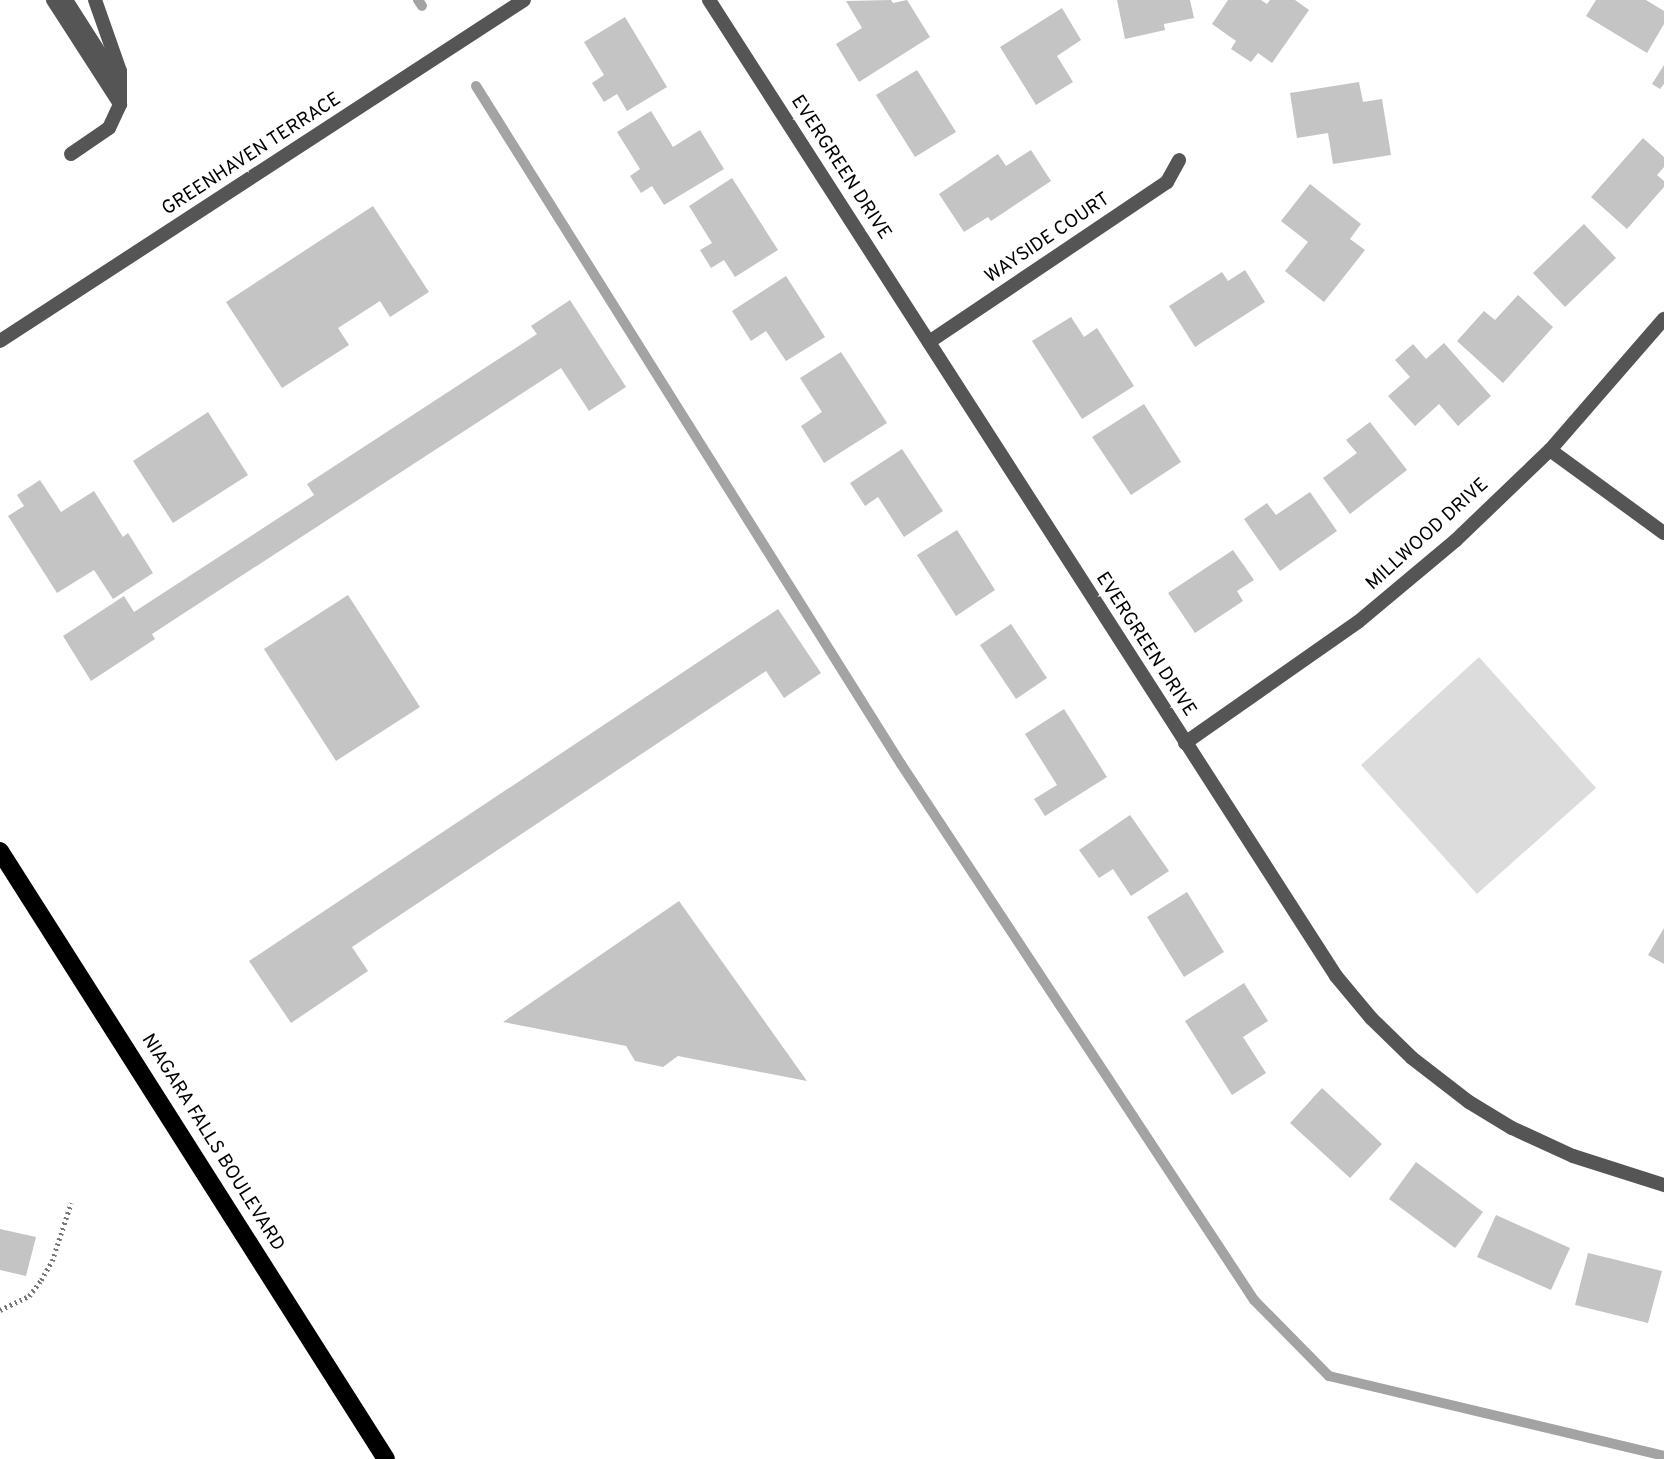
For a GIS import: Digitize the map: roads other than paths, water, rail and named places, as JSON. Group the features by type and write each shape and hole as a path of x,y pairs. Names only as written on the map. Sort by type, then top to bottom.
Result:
{"main road":[{"name":"NIAGARA FALLS BOULEVARD","path":"0,851 386,1459"}],"street":[{"path":"53,0 120,104"},
{"path":"66,0 120,84"},
{"path":"89,0 103,22"},
{"path":"71,154 109,128 120,104 121,71 95,0"},
{"name":"GREENHAVEN TERRACE","path":"0,341 524,0"},
{"name":"EVERGREEN DRIVE","path":"709,0 1336,976 1371,1018 1412,1058 1469,1102 1512,1128 1573,1156 1664,1185"},
{"name":"WAYSIDE COURT","path":"929,342 1167,182 1180,160"},
{"name":"MILLWOOD DRIVE","path":"1185,743 1359,622 1456,540 1550,450 1664,319"},
{"path":"1550,450 1664,533"}],"waterway":[{"path":"418,0 422,6"},
{"path":"476,86 901,764 1254,1300 1329,1376 1664,1456"}]}
